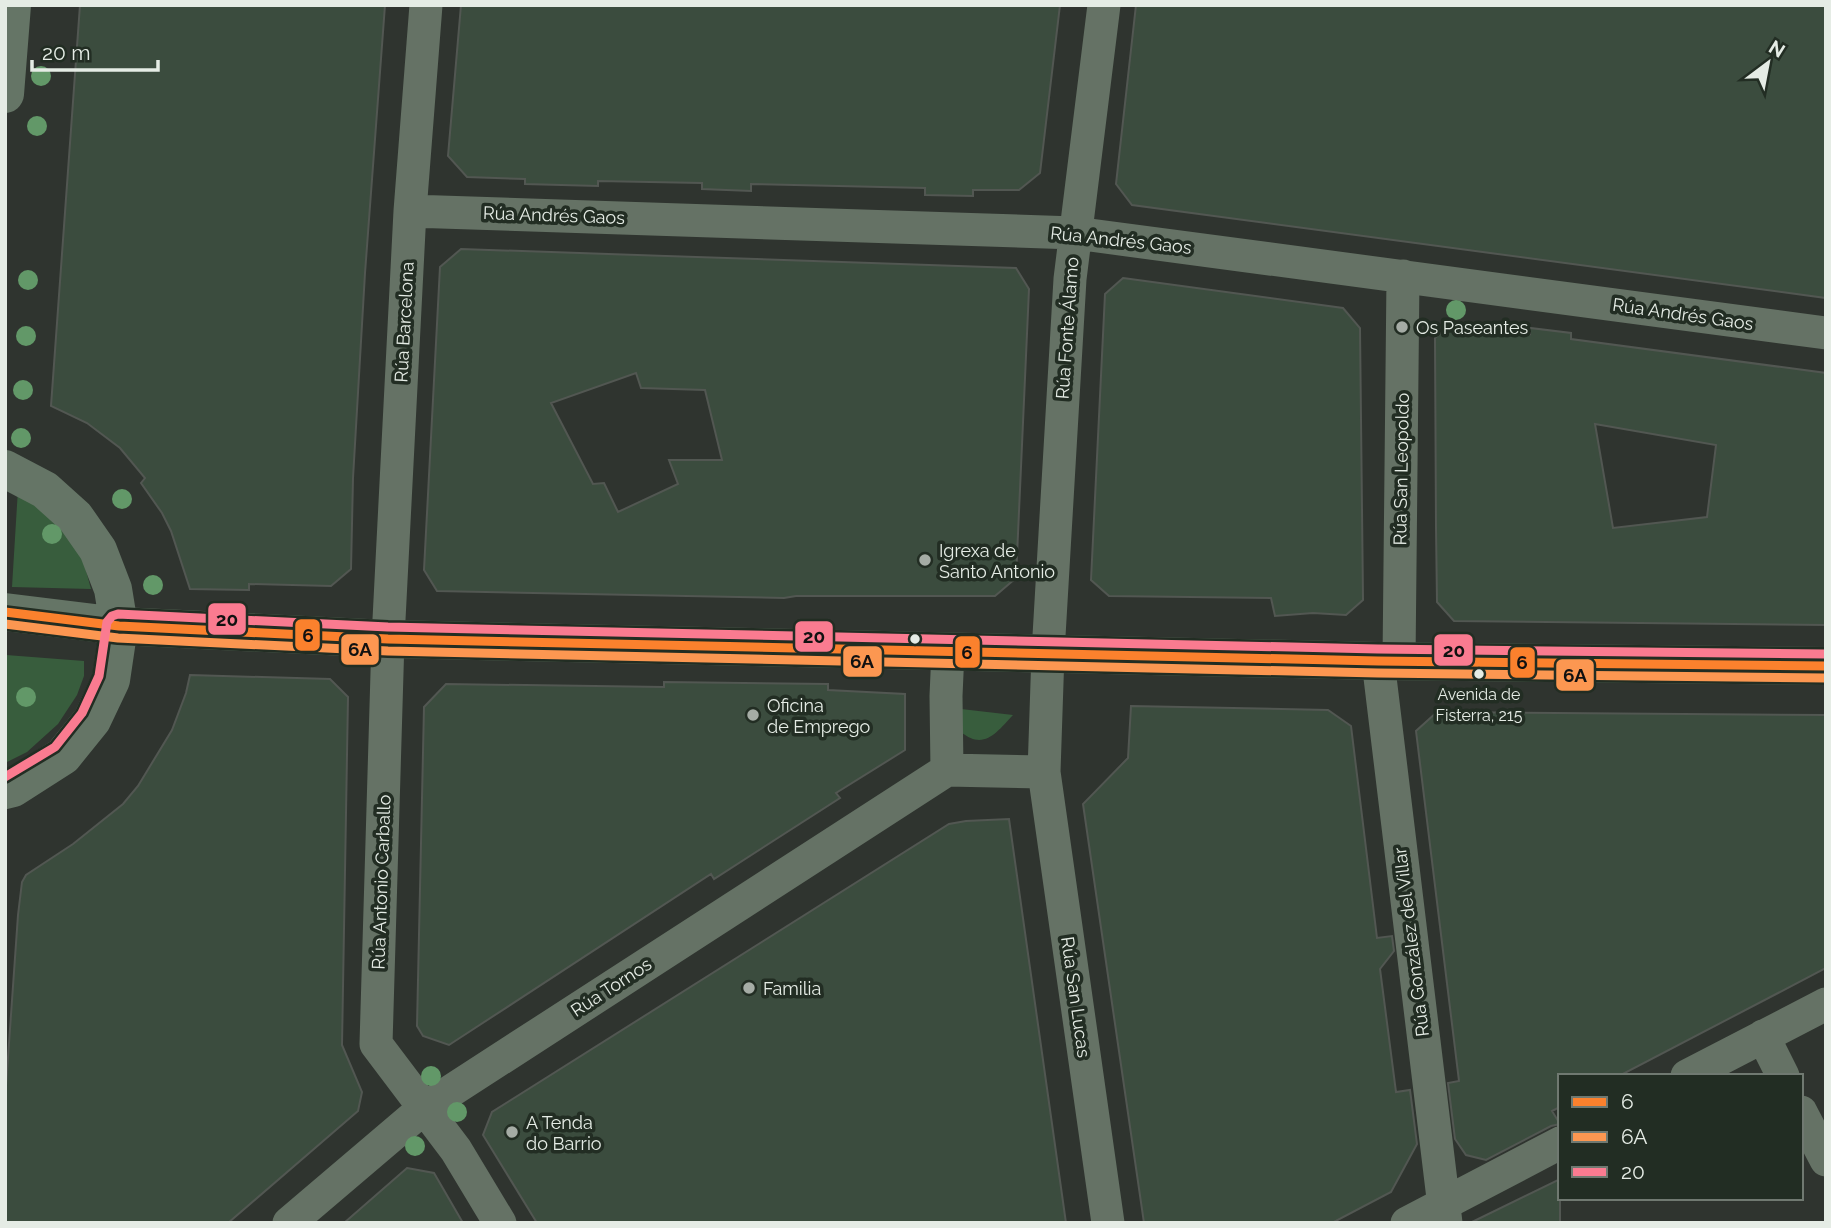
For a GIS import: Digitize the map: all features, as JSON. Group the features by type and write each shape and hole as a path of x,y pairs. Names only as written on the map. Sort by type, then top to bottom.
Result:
{"street":[{"path":"5,94 12,5"},
{"name":"Rúa Barcelona","path":"388,639 410,211 426,5"},
{"name":"Rúa Fonte Álamo","path":"1044,772 1048,653 1070,279 1104,5"},
{"name":"Rúa Andrés Gaos","path":"410,211 1075,233 1826,333"},
{"name":"Rúa San Leopoldo","path":"1388,661 1403,276"},
{"path":"5,470 45,490 75,517 98,550 113,589 119,626 111,680 92,720 62,756 13,788 5,790"},
{"path":"5,612 119,626 388,639 1388,661 1826,666"},
{"path":"5,636 119,626"},
{"name":"Rúa Antonio Carballo","path":"388,639 376,1044 456,1150 500,1223"},
{"path":"948,650 947,770 1044,772"},
{"name":"Rúa González del Villar","path":"1388,661 1445,1213"},
{"name":"Rúa Tornos","path":"289,1223 424,1109 947,770"},
{"name":"Rúa San Lucas","path":"1044,772 1108,1223"},
{"path":"1691,1074 1826,1004"},
{"path":"1763,1036 1782,1074"},
{"path":"1803,1116 1826,1160"},
{"path":"1407,1223 1445,1213 1558,1144"}],"green space":[{"path":"18,489 45,506 82,556 91,589 12,587"},
{"path":"6,655 84,661 84,676 77,695 58,724 27,752 5,763"},
{"path":"961,709 1013,715 996,733 977,740 961,732"}],"building":[{"path":"80,5 385,5 365,273 353,478 351,569 331,586 249,584 249,590 190,589 171,531 141,483 145,478 120,448 87,423 51,406"},
{"path":"461,5 1060,5 1040,173 1019,190 973,190 973,196 925,195 925,188 751,184 751,191 702,189 702,183 598,181 598,186 525,184 525,179 467,177 448,156"},
{"path":"1136,5 1826,5 1826,298 1132,205 1116,184"},
{"path":"461,249 1016,268 1029,289 1016,578 995,596 784,598 437,591 424,570 440,267","holes":["636,373 641,388 705,390 722,460 669,460 678,484 618,512 604,483 593,484 551,403"]},
{"path":"1123,278 1343,308 1360,328 1363,600 1346,615 1313,613 1275,616 1271,598 1109,596 1091,580 1105,294"},
{"path":"1451,324 1530,334 1530,328 1571,333 1571,339 1826,373 1826,625 1454,621 1437,602 1435,338","holes":["1595,424 1716,445 1707,517 1613,528"]},
{"path":"190,675 330,679 348,697 342,1045 362,1092 358,1111 228,1223 5,1223 5,1100 22,882 26,875 73,844 123,804 138,786 172,730"},
{"path":"664,682 828,684 828,690 905,694 905,750 836,793 840,798 714,879 711,874 449,1045 423,1036 417,1026 424,707 446,684 664,687"},
{"path":"1131,706 1328,710 1351,726 1377,938 1392,936 1394,951 1380,969 1396,1092 1410,1090 1417,1144 1391,1192 1332,1223 1144,1223 1083,804 1128,758"},
{"path":"1437,712 1826,715 1826,968 1623,1074 1558,1074 1558,1108 1552,1111 1558,1124 1486,1160 1466,1155 1455,1139 1448,1083 1459,1081 1416,731"},
{"path":"1009,819 1066,1223 537,1223 483,1135 492,1112 949,824"},
{"path":"407,1168 434,1173 463,1223 344,1223"},
{"path":"1558,1180 1560,1223 1470,1223"}],"transit line":[{"name":"6","path":"5,612 119,626 388,639 1378,661 1826,666"},
{"name":"20","path":"5,777 55,747 82,713 99,676 107,622 118,614 388,627 1378,649 1826,654"},
{"name":"6A","path":"5,624 118,638 388,651 1378,673 1826,678"}],"place":[{"name":"Os Paseantes","path":"1402,327"},
{"name":"Igrexa de Santo Antonio","path":"925,560"},
{"name":"Avenida de Fisterra, 215","path":"1479,674"},
{"name":"Oficina de Emprego","path":"753,715"},
{"name":"Familia","path":"749,988"},
{"name":"A Tenda do Barrio","path":"512,1132"}]}
